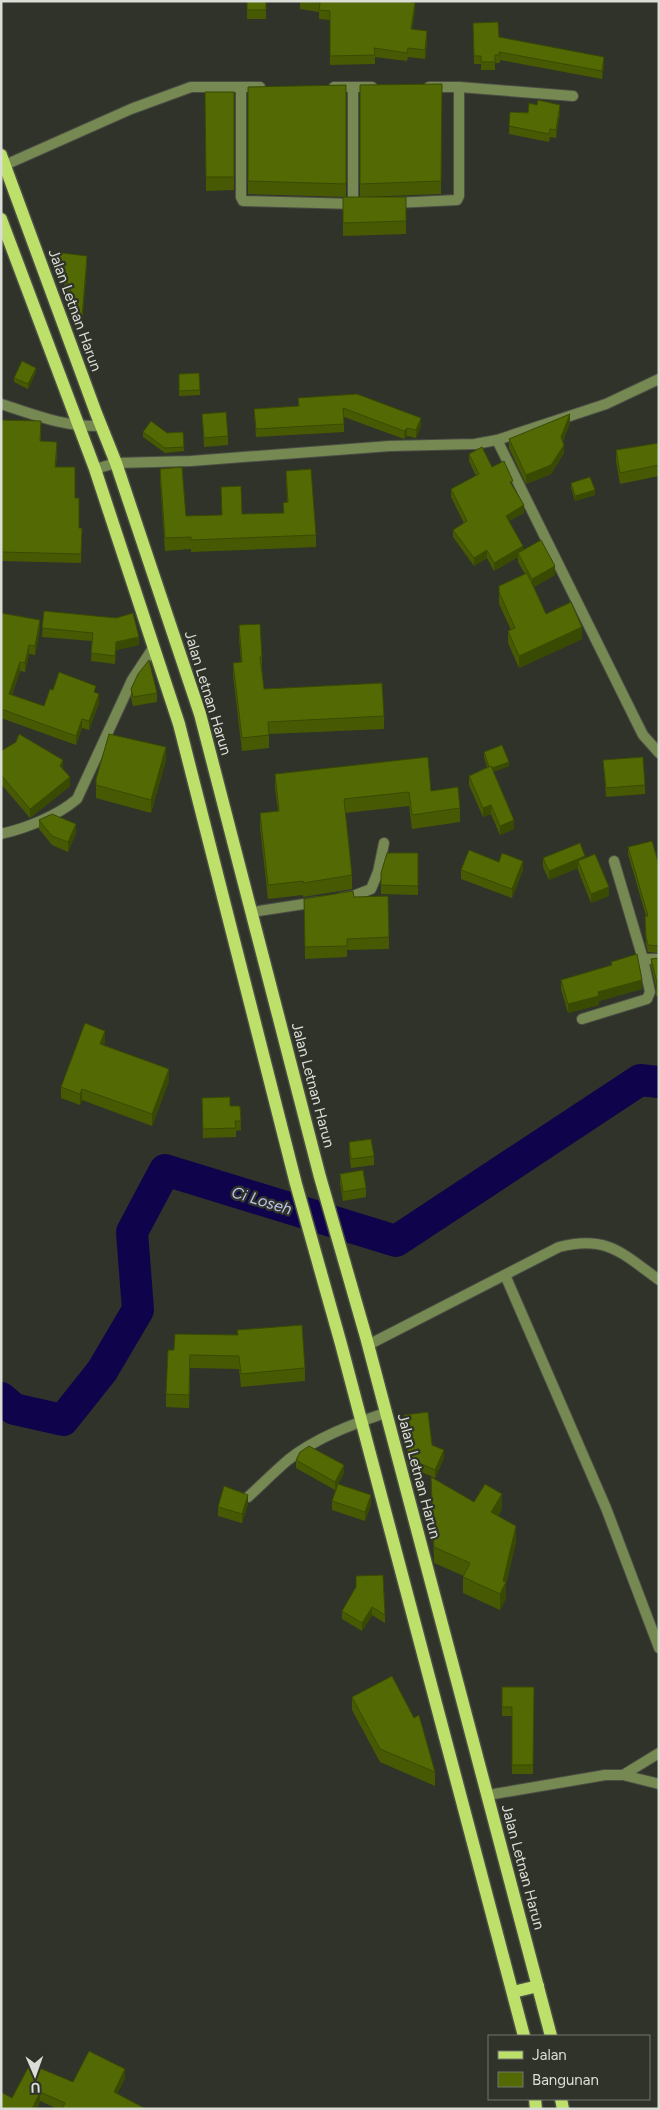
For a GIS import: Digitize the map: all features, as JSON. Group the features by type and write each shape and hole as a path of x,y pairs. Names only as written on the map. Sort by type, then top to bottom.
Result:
{"main road":[{"name":"Jalan Letnan Harun","path":"3,160 116,463 200,714 320,1177 367,1341 551,2035"},
{"path":"1,219 95,469 178,724 296,1184 341,1344 524,2035"},
{"path":"512,1992 538,1986"}],"street":[{"path":"3,160 191,87 269,87"},
{"path":"242,87 243,202 358,204 353,87"},
{"path":"325,87 382,87"},
{"path":"420,87 459,87 573,96"},
{"path":"382,203 454,202 459,196 459,87"},
{"path":"95,469 116,463 191,461 390,446 475,444 497,440 606,404 659,379"},
{"path":"1,404 64,424 79,427 101,426"},
{"path":"497,440 635,719 643,734 659,753"},
{"path":"1,834 46,818 67,808 77,799 132,680 153,648"},
{"path":"252,912 353,896 371,888 378,872 384,843"},
{"path":"582,1019 647,999 650,992 643,959 614,861"},
{"path":"643,959 659,959"},
{"path":"367,1341 559,1247 588,1242 603,1244 615,1249 659,1280"},
{"path":"505,1275 606,1508 659,1648"},
{"path":"248,1497 289,1459 321,1440 361,1421 386,1413"},
{"path":"623,1775 659,1753"},
{"path":"488,1795 605,1775 623,1775 659,1784"}],"building":[{"path":"247,1 266,1 266,10 247,10"},
{"path":"306,1 407,1 415,3 411,29 427,31 425,50 408,48 407,53 374,48 375,55 330,56 330,11 319,10 320,3"},
{"path":"498,22 499,37 604,57 602,71 499,52 500,55 495,55 495,62 481,62 481,56 474,56 473,23"},
{"path":"442,84 441,181 360,184 360,85"},
{"path":"346,85 346,184 248,181 248,87"},
{"path":"205,92 234,92 234,177 206,177"},
{"path":"538,100 560,105 556,130 550,129 549,134 509,126 510,112 528,113 529,103 537,105"},
{"path":"343,197 406,197 406,221 343,223"},
{"path":"54,252 87,256 82,317"},
{"path":"22,361 36,368 28,384 14,378"},
{"path":"199,373 200,390 179,391 179,374"},
{"path":"357,394 421,418 416,430 407,428 404,431 343,408 344,424 256,429 254,409 299,406 298,398"},
{"path":"226,412 228,436 204,438 202,414"},
{"path":"570,414 561,437 564,445 551,465 526,475 509,439"},
{"path":"1,420 41,421 40,441 57,442 55,467 75,467 75,498 79,498 79,528 82,528 81,554 1,552"},
{"path":"151,421 167,433 183,432 184,447 165,448 143,432"},
{"path":"659,443 659,465 620,473 616,450"},
{"path":"482,447 492,467 504,461 513,481 510,482 524,505 506,516 523,546 494,563 487,550 474,558 453,530 467,521 451,489 479,474 469,454"},
{"path":"182,467 186,516 222,515 221,487 241,486 242,514 284,513 283,503 288,502 286,471 311,469 316,535 191,540 191,537 165,538 160,469"},
{"path":"590,477 595,490 575,496 571,483"},
{"path":"541,540 555,566 532,579 518,553"},
{"path":"527,573 546,614 571,602 582,627 519,656 508,631 515,628 499,592 499,586"},
{"path":"44,611 116,618 133,613 139,637 116,642 115,656 91,653 93,633 42,628"},
{"path":"1,613 40,620 35,646 29,645 25,663 20,662 9,694 44,706 50,689 53,690 59,672 96,686 94,692 99,694 89,721 82,719 76,736 1,709"},
{"path":"260,624 262,657 260,657 264,689 382,683 384,716 268,722 269,735 242,738 233,663 242,662 239,625"},
{"path":"149,660 157,693 133,697 131,689 138,674"},
{"path":"19,734 63,760 60,766 70,777 30,809 1,775 1,751 16,742"},
{"path":"109,734 166,747 151,800 96,785"},
{"path":"502,745 509,762 492,768 491,766 489,767 484,752"},
{"path":"428,757 431,791 458,787 460,808 412,815 409,792 344,799 352,875 303,883 303,881 268,885 260,813 279,811 275,774"},
{"path":"643,757 645,785 606,788 603,760"},
{"path":"491,766 514,820 500,826 491,805 483,808 469,776"},
{"path":"52,814 76,824 68,842 52,836 39,820"},
{"path":"652,841 659,865 659,946 648,945 645,916 648,916 628,847"},
{"path":"580,843 585,856 549,871 543,858"},
{"path":"469,850 499,862 502,853 523,861 512,889 461,870"},
{"path":"387,853 418,853 418,886 381,885 381,873"},
{"path":"595,854 609,887 591,894 578,861"},
{"path":"353,891 354,897 388,896 389,937 347,939 347,946 305,947 304,899"},
{"path":"637,954 642,980 598,992 599,996 568,1004 561,980 612,965 611,962"},
{"path":"659,958 659,989 656,989 657,983 651,959"},
{"path":"85,1023 105,1031 100,1044 169,1069 152,1114 82,1089 80,1094 61,1087"},
{"path":"230,1097 230,1106 240,1106 241,1121 235,1121 236,1128 203,1129 202,1098"},
{"path":"371,1139 374,1156 351,1159 349,1142"},
{"path":"363,1170 366,1188 343,1192 340,1174"},
{"path":"302,1325 305,1368 241,1374 239,1356 190,1355 189,1395 166,1394 168,1350 174,1350 175,1334 238,1335 237,1330"},
{"path":"428,1412 432,1445 444,1450 435,1470 408,1458 407,1451 409,1446 404,1415"},
{"path":"309,1446 344,1465 335,1482 296,1460 300,1452"},
{"path":"431,1477 474,1502 485,1484 502,1494 491,1512 516,1526 503,1581 506,1582 500,1594 463,1577 470,1563 434,1547"},
{"path":"338,1484 371,1495 365,1512 332,1501"},
{"path":"224,1486 248,1495 242,1514 218,1507"},
{"path":"383,1575 385,1615 372,1607 362,1623 342,1611 356,1587 356,1576"},
{"path":"392,1676 414,1718 419,1715 435,1772 380,1749 352,1697"},
{"path":"502,1687 534,1687 533,1765 512,1765 512,1707 502,1707"},
{"path":"89,2051 125,2069 114,2092 146,2109 62,2109 65,2103 40,2092 32,2109 1,2109 1,2092 12,2098 30,2064 73,2082"}],"waterway":[{"name":"Ci Loseh","path":"1,1398 14,1409 63,1420 102,1371 138,1310 132,1232 165,1170 396,1241 640,1080 659,1082"}]}
